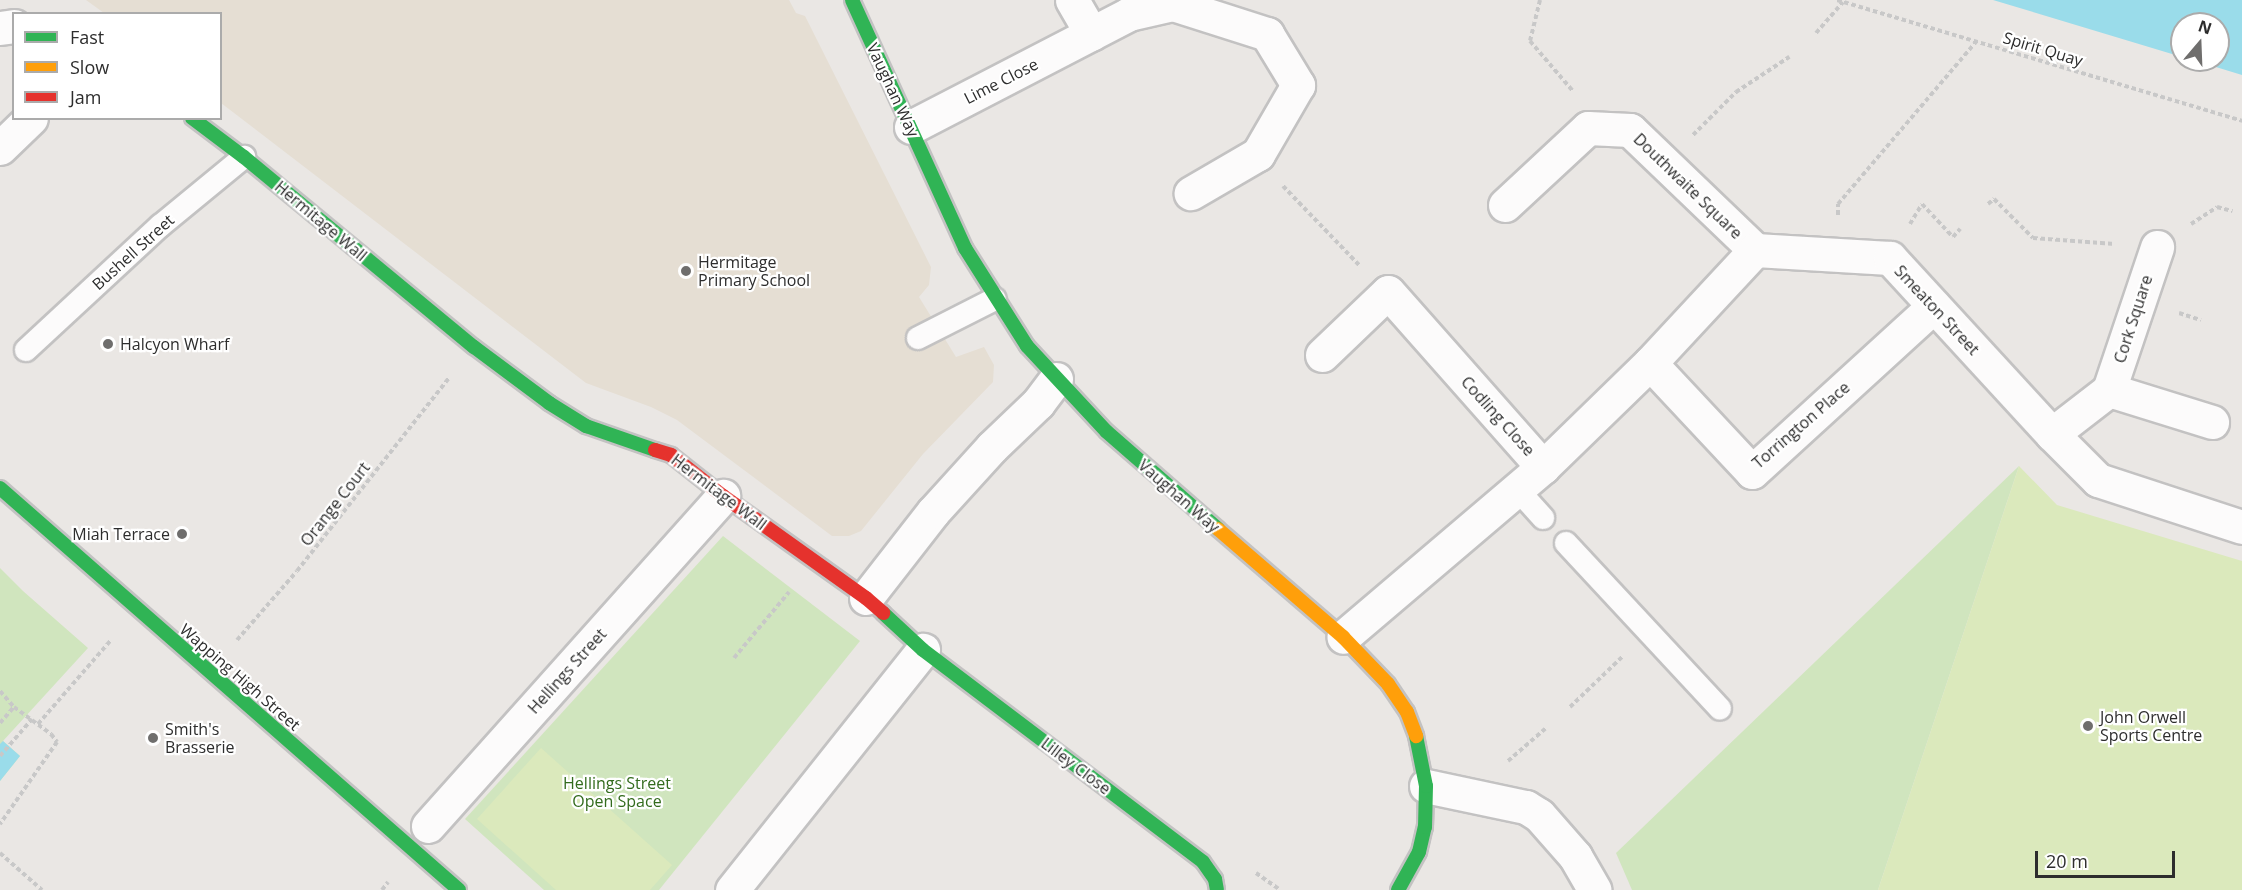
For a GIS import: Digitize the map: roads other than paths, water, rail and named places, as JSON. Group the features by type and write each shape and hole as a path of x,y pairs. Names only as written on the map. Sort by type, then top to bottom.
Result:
{"street":[{"name":"Vaughan Way","path":"852,0 965,248 994,299 1027,346 1056,379 1142,464 1343,637 1389,684 1407,712 1420,745 1426,786 1425,827 1419,852 1398,890"},
{"path":"1072,0 1092,34"},
{"name":"Lime Close","path":"911,127 1129,14 1173,4 1267,34 1298,85 1258,154 1191,193"},
{"path":"0,148 29,120"},
{"name":"Hermitage Wall","path":"195,120 474,347 549,404 586,426 671,455 723,496 866,598"},
{"name":"Douthwaite Square","path":"1505,206 1588,128 1630,130 1755,250"},
{"name":"Cork Square","path":"2109,390 2157,247"},
{"path":"1543,467 1650,363 1755,250"},
{"name":"Smeaton Street","path":"1755,250 1890,258 2052,434 2098,480 2242,527"},
{"name":"Codling Close","path":"1322,355 1388,292 1543,467 1343,637"},
{"name":"Torrington Place","path":"1650,363 1752,472 1934,306"},
{"path":"866,598 933,512 992,447 1038,403 1056,379"},
{"path":"2052,434 2109,390 2212,422"},
{"name":"Wapping High Street","path":"0,488 209,672 419,836 459,890"},
{"name":"Hellings Street","path":"419,836 723,496"},
{"name":"Lilley Close","path":"866,598 923,650 1203,862 1215,879 1217,890"},
{"path":"732,890 923,650"},
{"path":"1426,786 1527,807 1539,815 1575,856 1595,890"}],"lane":[{"name":"Bushell Street","path":"26,350 154,219 243,157"},
{"path":"918,338 994,299"},
{"path":"1517,489 1543,518"},
{"path":"1566,543 1720,710"}],"water":[{"path":"1993,0 2242,0 2242,75 2230,71 2230,12 2170,12 2170,53"},
{"path":"3,741 20,756 0,781 0,744"}],"place":[{"name":"Hermitage Primary School","path":"686,271"},
{"name":"Halcyon Wharf","path":"108,344"},
{"name":"Miah Terrace","path":"182,534"},
{"name":"John Orwell Sports Centre","path":"2088,726"},
{"name":"Smith's Brasserie","path":"153,738"}],"park label":[{"name":"Hellings Street Open Space","path":"617,792"}]}
